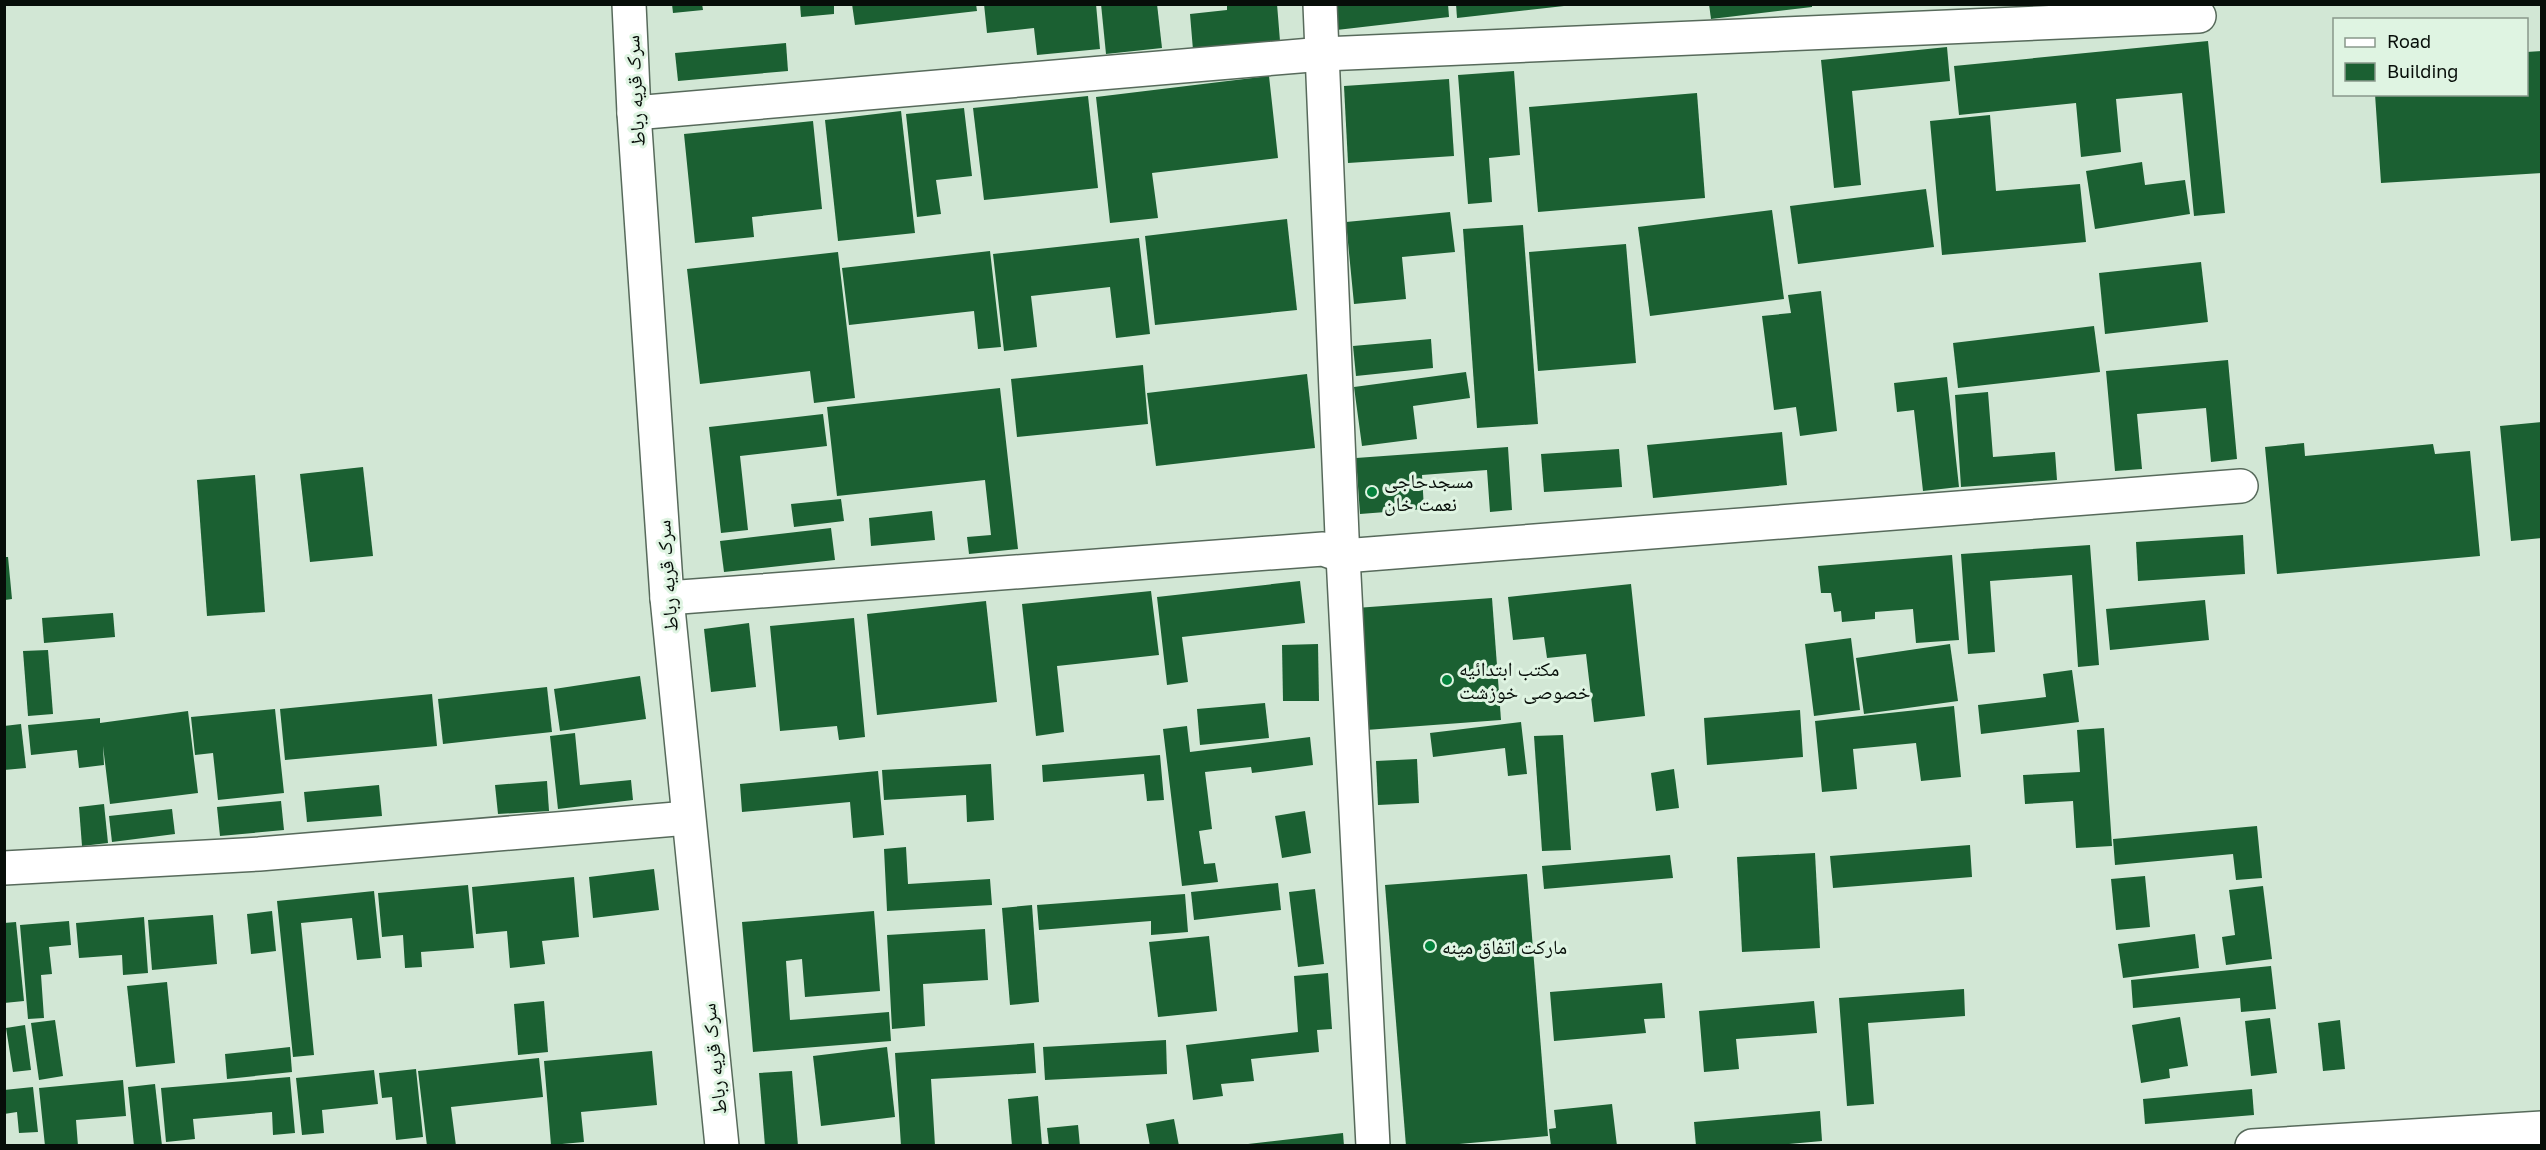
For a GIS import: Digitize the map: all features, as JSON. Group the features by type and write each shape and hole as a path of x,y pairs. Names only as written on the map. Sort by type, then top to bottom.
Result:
{"street":[{"name":"سرک قریه رباط","path":"629,4 634,114 667,598 722,1146"},
{"path":"1320,4 1343,556 1373,1146"},
{"path":"634,114 1323,54 2199,16"},
{"path":"667,598 1323,549 1343,556 2241,486"},
{"path":"4,868 259,854 688,818"},
{"path":"2252,1146 2541,1128"}],"building":[{"path":"672,4 702,4 703,10 673,13"},
{"path":"800,4 834,4 834,14 801,17"},
{"path":"852,4 976,4 977,11 855,25"},
{"path":"984,4 1096,4 1100,49 1037,55 1034,28 987,33"},
{"path":"1101,4 1157,4 1162,48 1106,54"},
{"path":"1227,4 1277,4 1280,41 1193,50 1190,14 1227,10"},
{"path":"1325,4 1448,4 1449,17 1328,31"},
{"path":"1456,4 1564,4 1564,6 1457,18"},
{"path":"1709,4 1812,4 1812,7 1711,19"},
{"path":"2208,41 2225,213 2194,216 2182,93 2116,99 2121,152 2081,157 2076,103 1959,115 1954,66"},
{"path":"786,43 788,71 678,81 675,53"},
{"path":"1947,47 1950,81 1852,91 1861,185 1834,188 1821,60"},
{"path":"2542,51 2542,173 2381,183 2375,96 2528,96 2528,52"},
{"path":"1514,71 1520,155 1489,158 1492,202 1468,204 1458,75"},
{"path":"1269,76 1278,158 1152,173 1158,218 1110,223 1096,97"},
{"path":"1449,79 1454,156 1348,163 1344,86"},
{"path":"1697,93 1705,198 1538,212 1529,107"},
{"path":"1088,96 1098,188 984,200 973,108"},
{"path":"964,108 972,176 936,180 941,214 917,217 906,114"},
{"path":"901,111 915,233 838,241 825,120"},
{"path":"1990,115 1996,191 2080,184 2086,242 1942,255 1930,121"},
{"path":"813,121 822,209 752,217 754,237 695,243 684,134"},
{"path":"2142,162 2145,185 2185,180 2190,214 2095,229 2086,171"},
{"path":"1926,189 1934,247 1798,264 1790,206"},
{"path":"1772,210 1784,299 1650,316 1638,227"},
{"path":"1450,212 1455,252 1402,257 1406,299 1354,304 1346,222"},
{"path":"1287,219 1297,310 1155,325 1145,236"},
{"path":"1523,225 1538,424 1477,428 1463,229"},
{"path":"1139,238 1150,334 1116,338 1110,287 1031,296 1037,347 1004,351 993,254"},
{"path":"1626,244 1636,363 1538,371 1529,252"},
{"path":"990,251 1001,347 978,349 974,311 849,325 842,268"},
{"path":"838,252 855,398 814,403 810,371 700,384 687,269"},
{"path":"2201,262 2208,322 2105,334 2099,273"},
{"path":"1821,291 1837,431 1800,436 1796,407 1774,410 1762,316 1791,313 1788,295"},
{"path":"2094,326 2100,372 1958,388 1953,343"},
{"path":"1431,339 1433,368 1356,376 1353,346"},
{"path":"2228,360 2237,459 2211,462 2206,408 2137,414 2142,469 2115,471 2106,371"},
{"path":"1143,365 1148,424 1017,437 1011,379"},
{"path":"1466,372 1470,398 1413,406 1417,439 1362,446 1354,387"},
{"path":"1307,374 1315,448 1156,466 1147,393"},
{"path":"1947,377 1959,487 1923,491 1914,410 1897,412 1894,383"},
{"path":"1000,388 1018,549 969,554 967,537 991,535 985,480 837,496 827,407"},
{"path":"1988,392 1993,457 2055,452 2057,480 1961,487 1955,395"},
{"path":"823,414 827,446 740,456 748,530 721,533 709,427"},
{"path":"2542,422 2542,538 2511,541 2500,426"},
{"path":"1782,432 1787,485 1653,498 1647,445"},
{"path":"2304,443 2305,456 2433,444 2435,454 2470,451 2480,556 2277,574 2265,447"},
{"path":"1508,447 1512,510 1490,512 1487,470 1422,475 1424,509 1360,514 1356,458"},
{"path":"1619,449 1622,487 1544,492 1541,454"},
{"path":"363,467 373,556 310,562 300,474"},
{"path":"255,475 265,612 207,616 197,480"},
{"path":"841,499 844,521 794,527 791,504"},
{"path":"932,511 935,540 871,546 869,518"},
{"path":"831,528 835,560 724,572 720,541"},
{"path":"2243,535 2245,574 2138,581 2136,542"},
{"path":"2090,545 2099,665 2078,667 2072,575 1990,581 1995,652 1968,654 1961,554"},
{"path":"1952,555 1959,640 1916,643 1913,609 1875,612 1875,619 1842,622 1841,611 1834,612 1831,593 1821,593 1818,566"},
{"path":"5,557 8,557 12,599 5,600"},
{"path":"1300,581 1305,623 1182,637 1188,682 1167,685 1157,597"},
{"path":"1631,584 1645,716 1594,722 1586,654 1547,658 1544,637 1513,640 1508,597"},
{"path":"1151,591 1159,655 1057,666 1064,732 1036,736 1022,604"},
{"path":"1492,598 1501,720 1366,730 1356,608"},
{"path":"2205,600 2209,640 2110,650 2106,609"},
{"path":"986,601 997,702 877,715 867,614"},
{"path":"113,613 115,637 44,643 42,618"},
{"path":"854,618 865,737 839,740 837,726 780,731 770,626"},
{"path":"749,623 756,687 711,692 704,629"},
{"path":"1851,638 1860,710 1814,716 1805,644"},
{"path":"1318,644 1319,701 1283,701 1282,645"},
{"path":"1950,644 1958,701 1864,714 1856,658"},
{"path":"48,650 53,714 28,716 23,651"},
{"path":"2072,670 2079,722 1981,734 1978,705 2046,697 2043,674"},
{"path":"640,676 646,719 560,731 554,689"},
{"path":"547,687 552,732 443,744 438,699"},
{"path":"432,694 437,746 285,760 280,709"},
{"path":"1265,703 1269,738 1200,745 1197,709"},
{"path":"1954,706 1961,777 1921,781 1916,743 1853,749 1857,789 1822,792 1815,721"},
{"path":"275,709 284,793 218,800 213,753 195,755 191,717"},
{"path":"1800,710 1803,757 1707,765 1704,718"},
{"path":"188,711 198,793 110,804 103,746 104,765 79,768 77,750 31,755 28,725 100,718 100,723"},
{"path":"1521,722 1527,774 1508,776 1505,748 1433,757 1430,733"},
{"path":"21,724 26,768 4,770 4,726"},
{"path":"1187,726 1190,752 1310,737 1313,765 1252,773 1251,767 1205,772 1212,829 1199,831 1204,864 1215,863 1218,882 1182,886 1163,729"},
{"path":"2104,728 2112,846 2076,848 2073,801 2025,804 2023,775 2080,772 2077,730"},
{"path":"575,733 580,785 631,780 633,800 558,809 550,736"},
{"path":"1563,735 1571,850 1542,851 1534,736"},
{"path":"1160,755 1164,800 1147,801 1144,774 1043,782 1042,765"},
{"path":"1417,759 1419,803 1378,805 1376,761"},
{"path":"991,764 994,820 967,822 966,795 884,800 882,770"},
{"path":"1674,769 1679,808 1656,811 1651,773"},
{"path":"878,771 884,835 853,838 850,802 742,812 740,784"},
{"path":"547,781 549,811 498,814 495,785"},
{"path":"379,785 382,816 307,822 304,792"},
{"path":"281,801 284,830 220,836 217,807"},
{"path":"104,804 108,843 82,846 79,807"},
{"path":"172,809 175,834 112,842 109,816"},
{"path":"1305,811 1311,853 1282,858 1275,816"},
{"path":"2257,826 2262,878 2236,880 2233,854 2115,865 2113,839"},
{"path":"1970,845 1972,877 1833,888 1830,856"},
{"path":"906,847 908,884 990,879 992,905 887,911 884,849"},
{"path":"1815,853 1820,948 1742,952 1737,857"},
{"path":"1670,855 1673,878 1544,889 1542,866"},
{"path":"654,869 659,910 593,918 589,877"},
{"path":"1527,874 1548,1136 1437,1146 1406,1146 1385,885"},
{"path":"2145,876 2150,927 2116,930 2111,879"},
{"path":"574,877 579,937 542,941 545,964 510,968 507,931 476,934 472,887"},
{"path":"1278,883 1281,910 1194,920 1191,892"},
{"path":"468,885 474,948 421,952 422,967 405,968 403,935 382,937 378,893"},
{"path":"2263,886 2272,959 2226,965 2222,937 2235,935 2229,890"},
{"path":"1315,889 1324,964 1298,967 1289,892"},
{"path":"374,891 381,958 357,960 352,918 301,923 314,1055 293,1057 277,901"},
{"path":"1185,894 1188,932 1151,935 1151,921 1039,930 1037,905"},
{"path":"1032,905 1039,1002 1010,1005 1002,908"},
{"path":"272,911 276,951 251,954 247,914"},
{"path":"874,911 880,991 805,997 802,959 786,961 790,1020 889,1012 891,1041 753,1052 742,922"},
{"path":"213,915 217,964 152,970 148,920"},
{"path":"144,917 148,973 123,975 122,955 79,958 76,923"},
{"path":"69,921 71,945 49,947 52,974 41,975 44,1018 28,1019 20,925"},
{"path":"16,922 24,1001 4,1003 4,923"},
{"path":"985,929 988,980 923,984 925,1026 892,1029 887,935"},
{"path":"2195,934 2199,968 2123,978 2118,944"},
{"path":"1209,936 1217,1011 1158,1017 1149,942"},
{"path":"2271,966 2276,1009 2241,1012 2240,998 2133,1008 2131,980"},
{"path":"1328,973 1332,1029 1317,1030 1319,1052 1251,1059 1254,1081 1221,1084 1223,1096 1193,1100 1186,1045 1298,1032 1294,976"},
{"path":"167,982 175,1063 136,1067 127,986"},
{"path":"1662,983 1665,1018 1644,1019 1646,1033 1554,1041 1550,992"},
{"path":"1964,989 1965,1016 1868,1023 1874,1104 1847,1106 1839,998"},
{"path":"544,1001 548,1052 518,1055 514,1004"},
{"path":"1814,1001 1817,1033 1736,1039 1739,1069 1704,1072 1699,1011"},
{"path":"2180,1017 2188,1066 2169,1069 2170,1078 2141,1083 2132,1025"},
{"path":"2270,1018 2277,1073 2251,1076 2245,1021"},
{"path":"55,1020 63,1076 39,1080 31,1023"},
{"path":"2340,1020 2345,1069 2323,1071 2318,1023"},
{"path":"25,1025 31,1070 13,1072 6,1028"},
{"path":"1166,1040 1167,1074 1045,1080 1043,1047"},
{"path":"1034,1043 1036,1073 931,1079 935,1146 901,1146 895,1053"},
{"path":"290,1047 292,1072 227,1079 225,1054"},
{"path":"887,1047 895,1117 821,1126 813,1056"},
{"path":"652,1051 657,1105 581,1112 584,1142 551,1145 544,1061"},
{"path":"539,1058 543,1097 451,1107 456,1146 427,1146 418,1071"},
{"path":"416,1069 423,1137 396,1140 392,1097 382,1098 379,1073"},
{"path":"374,1070 378,1104 322,1110 324,1133 302,1135 296,1078"},
{"path":"792,1071 798,1146 765,1146 759,1073"},
{"path":"290,1077 295,1133 273,1135 272,1112 193,1119 195,1139 166,1142 161,1088"},
{"path":"123,1080 126,1116 76,1120 78,1146 45,1146 39,1088"},
{"path":"155,1084 162,1146 134,1146 128,1087"},
{"path":"33,1087 38,1132 19,1133 17,1112 4,1114 4,1090"},
{"path":"2252,1089 2254,1115 2145,1124 2143,1099"},
{"path":"1038,1096 1042,1146 1012,1146 1008,1099"},
{"path":"1612,1104 1617,1146 1551,1146 1549,1129 1556,1128 1554,1110"},
{"path":"1820,1111 1822,1141 1767,1146 1696,1146 1694,1122"},
{"path":"1174,1119 1179,1146 1150,1146 1146,1124"},
{"path":"1078,1125 1080,1146 1049,1146 1047,1128"},
{"path":"1343,1133 1344,1146 1248,1146 1248,1144"}],"place":[{"name":"مسجدحاجی نعمت خان","path":"1372,492"},
{"name":"مکتب ابتدائیه خصوصی خوزشت","path":"1447,680"},
{"name":"مارکت اتفاق مینه","path":"1430,946"}]}
